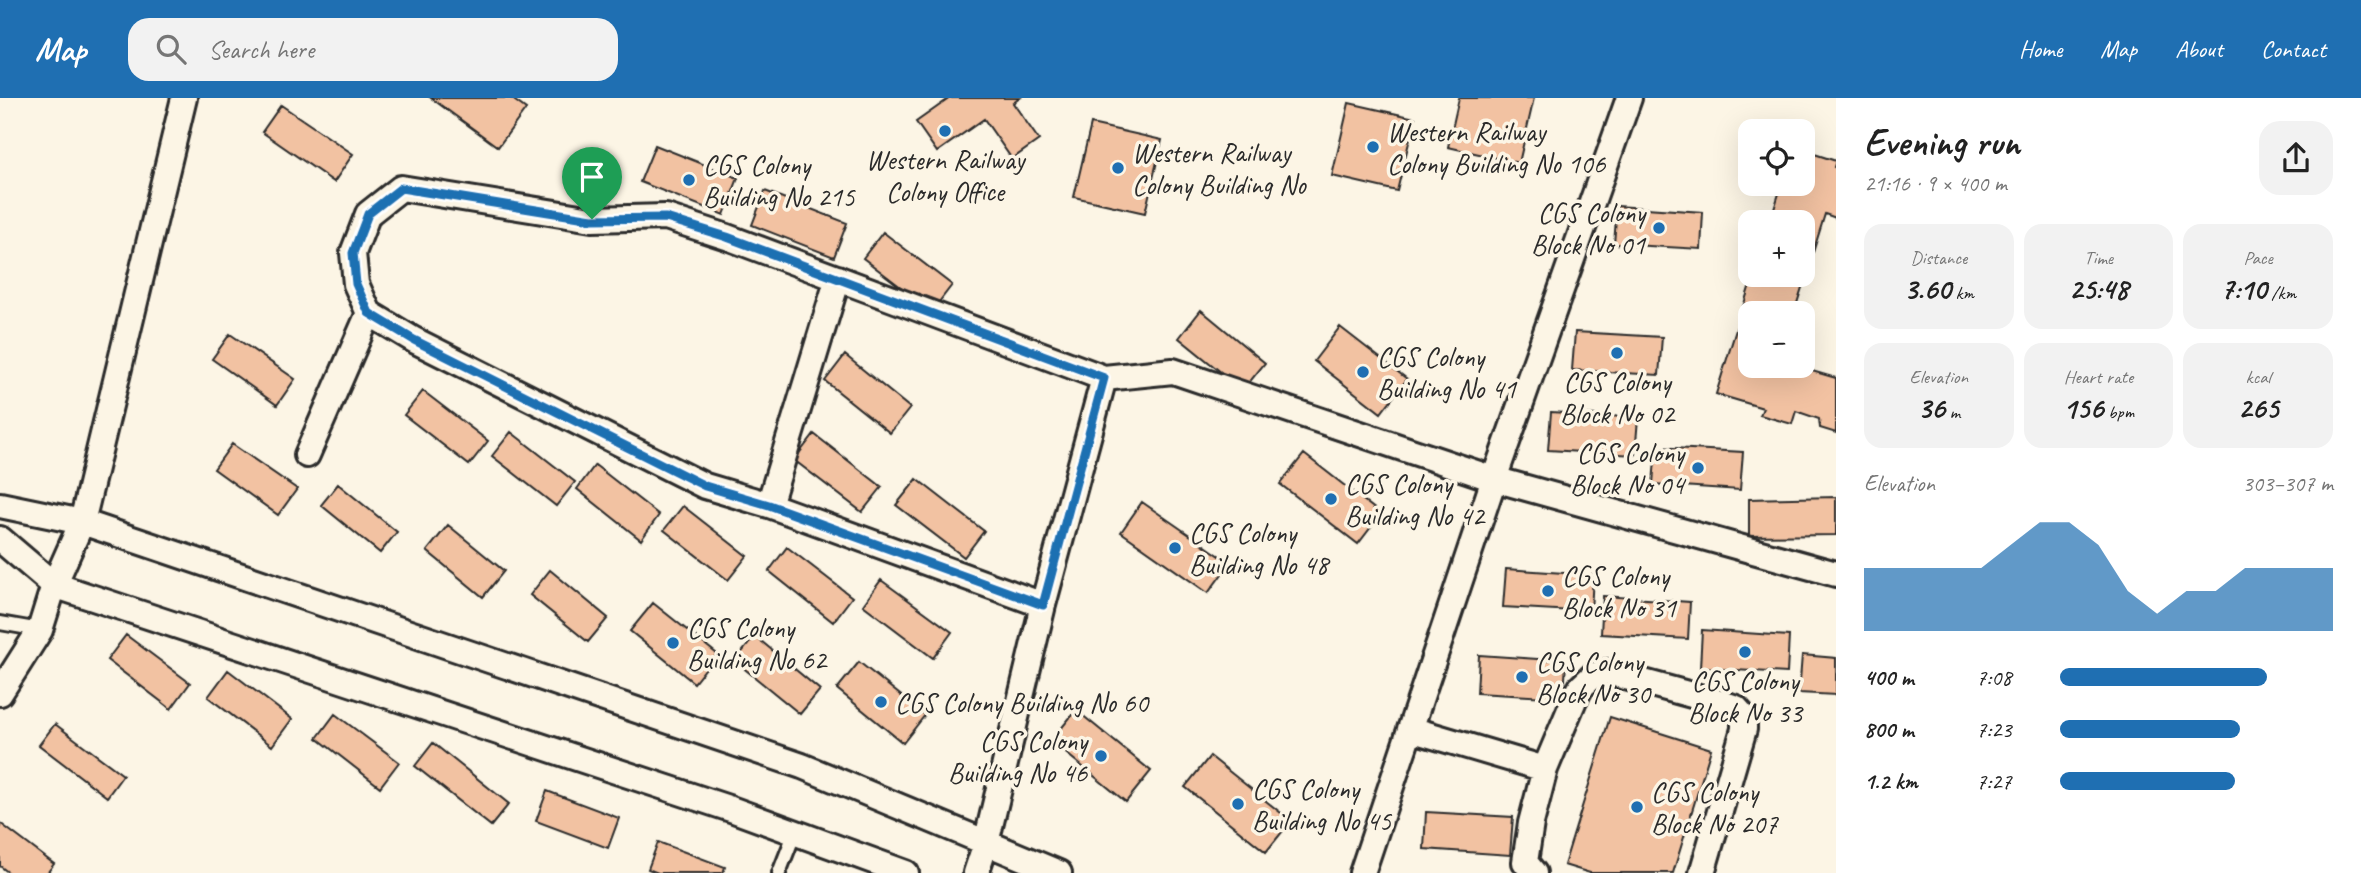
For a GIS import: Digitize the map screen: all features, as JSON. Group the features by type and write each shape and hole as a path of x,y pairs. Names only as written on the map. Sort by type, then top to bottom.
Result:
{"street":[{"path":"0,693 40,630 54,585 82,522 184,98"},
{"path":"1362,873 1494,479 1629,98"},
{"path":"1043,605 769,505 705,486 414,340 369,313 356,284 353,253 368,214 401,188 592,219 666,218 727,237 1104,378 1173,371 1494,479 1836,574"},
{"path":"769,505 838,278"},
{"path":"307,455 369,313"},
{"path":"976,873 986,843 1043,605 1104,378"},
{"path":"0,505 82,522 802,766 1059,873"},
{"path":"0,539 54,585 731,809 906,873"},
{"path":"1534,873 1525,863 1545,769 1581,687 1594,675 1607,672 1736,708 1744,717 1744,729 1702,873"},
{"path":"1410,729 1545,769"}],"lane":[{"path":"0,623 40,630"},
{"path":"779,873 795,832"}],"building":[{"path":"431,98 511,98 526,109 498,147"},
{"name":"Western Railway Colony Office","path":"950,98 1020,98 1013,103 1039,140 1012,159 984,119 937,152 916,122"},
{"path":"1459,98 1534,98 1519,163 1448,147"},
{"name":"Western Railway Colony Building No 106","path":"1349,103 1415,118 1397,191 1332,176"},
{"path":"281,105 353,154 334,182 262,132"},
{"name":"Western Railway Colony Building No","path":"1091,124 1162,140 1145,213 1074,197"},
{"name":"CGS Colony Building No 215","path":"655,145 738,178 724,215 640,182"},
{"path":"1815,154 1836,161 1836,218 1825,214 1815,246 1815,210 1774,210 1778,196 1815,196"},
{"path":"765,191 847,223 834,257 752,225"},
{"name":"CGS Colony Block No 01","path":"1617,206 1703,212 1701,249 1614,244"},
{"path":"883,232 952,285 932,311 863,258"},
{"path":"1749,287 1802,287 1798,301 1745,301"},
{"path":"1201,310 1265,363 1243,390 1179,338"},
{"path":"1738,323 1738,378 1815,378 1815,372 1836,378 1836,433 1820,428 1819,419 1796,411 1792,424 1760,415 1763,408 1716,394"},
{"name":"CGS Colony Building No 41","path":"1340,327 1407,379 1381,413 1314,361"},
{"name":"CGS Colony Block No 02","path":"1575,332 1662,337 1659,375 1572,370"},
{"path":"230,334 295,379 277,405 212,359"},
{"path":"845,355 910,408 890,433 825,381"},
{"path":"423,391 488,441 469,465 404,415"},
{"path":"1551,412 1638,418 1635,455 1548,450"},
{"path":"511,432 575,482 556,506 492,456"},
{"path":"814,434 882,487 862,512 794,460"},
{"path":"232,444 297,489 278,515 214,469"},
{"name":"CGS Colony Block No 04","path":"1656,447 1743,452 1740,490 1653,484"},
{"name":"CGS Colony Building No 42","path":"1304,454 1381,514 1358,544 1280,484"},
{"path":"595,465 659,515 641,540 577,489"},
{"path":"917,479 984,531 964,557 896,505"},
{"path":"338,484 397,532 380,553 321,505"},
{"path":"1836,497 1836,535 1749,536 1749,499"},
{"name":"CGS Colony Building No 48","path":"1142,502 1230,563 1208,593 1121,532"},
{"path":"683,506 747,556 728,580 664,530"},
{"path":"448,525 504,571 483,597 427,551"},
{"path":"787,547 852,597 833,622 769,571"},
{"name":"CGS Colony Block No 31","path":"1506,569 1593,575 1591,612 1503,607"},
{"path":"550,570 608,618 588,642 530,595"},
{"path":"881,580 952,632 933,658 863,605"},
{"path":"1603,596 1690,602 1688,639 1601,634"},
{"name":"CGS Colony Building No 62","path":"653,603 717,654 694,683 630,631"},
{"name":"CGS Colony Block No 33","path":"1702,630 1789,636 1787,673 1700,668"},
{"path":"126,635 190,683 171,709 107,660"},
{"path":"755,636 820,690 800,714 735,661"},
{"name":"CGS Colony Block No 30","path":"1479,655 1566,661 1564,698 1477,693"},
{"path":"1802,655 1836,658 1836,695 1799,693"},
{"name":"CGS Colony Building No 60","path":"859,662 925,715 903,743 837,689"},
{"path":"228,670 292,719 272,746 208,697"},
{"name":"CGS Colony Building No 46","path":"1076,710 1151,771 1126,802 1051,741"},
{"path":"335,714 399,762 380,787 317,738"},
{"name":"CGS Colony Block No 207","path":"1610,717 1711,749 1673,873 1590,873 1564,865"},
{"path":"55,724 123,775 107,797 39,745"},
{"path":"433,743 509,804 491,826 415,766"},
{"name":"CGS Colony Building No 45","path":"1210,756 1291,821 1266,852 1185,787"},
{"path":"547,791 619,818 608,848 536,821"},
{"path":"1426,812 1513,817 1510,855 1424,849"},
{"path":"0,823 54,864 47,873 9,873 0,866"},
{"path":"658,842 725,867 723,873 658,873 648,869"}],"place":[{"name":"Western Railway Colony Office","path":"945,131"},
{"name":"Western Railway Colony Building No 106","path":"1373,147"},
{"name":"Western Railway Colony Building No","path":"1118,168"},
{"name":"CGS Colony Building No 215","path":"689,180"},
{"name":"CGS Colony Block No 01","path":"1659,228"},
{"name":"CGS Colony Block No 02","path":"1617,353"},
{"name":"CGS Colony Building No 41","path":"1363,372"},
{"name":"CGS Colony Block No 04","path":"1698,468"},
{"name":"CGS Colony Building No 42","path":"1331,499"},
{"name":"CGS Colony Building No 48","path":"1175,548"},
{"name":"CGS Colony Block No 31","path":"1548,591"},
{"name":"CGS Colony Building No 62","path":"673,643"},
{"name":"CGS Colony Block No 33","path":"1745,652"},
{"name":"CGS Colony Block No 30","path":"1522,677"},
{"name":"CGS Colony Building No 60","path":"881,702"},
{"name":"CGS Colony Building No 46","path":"1101,756"},
{"name":"CGS Colony Building No 45","path":"1238,804"},
{"name":"CGS Colony Block No 207","path":"1637,807"}],"route":[{"path":"401,188 592,219 666,218 727,237 1104,378 1043,605 769,505 705,486 414,340 369,313 356,284 353,253 368,214 401,188"}]}
